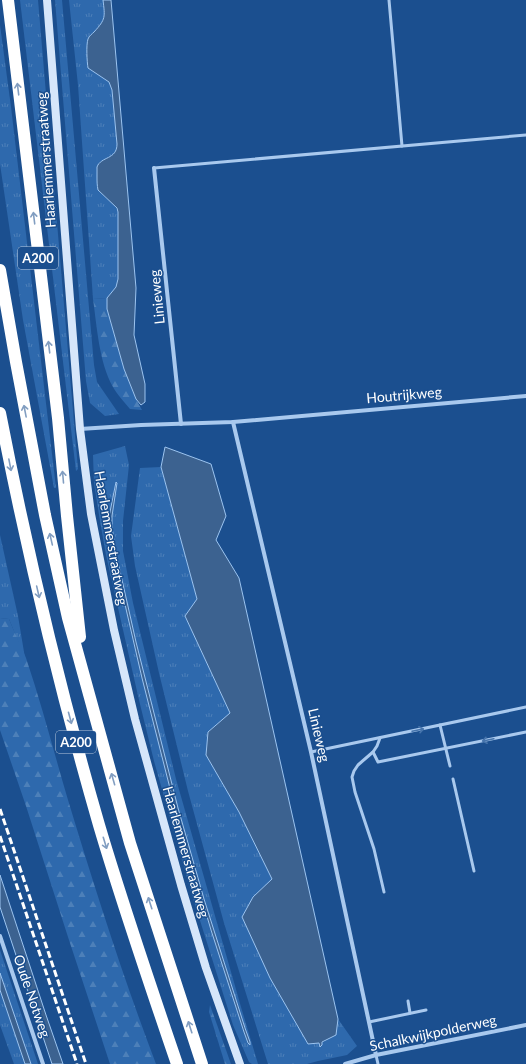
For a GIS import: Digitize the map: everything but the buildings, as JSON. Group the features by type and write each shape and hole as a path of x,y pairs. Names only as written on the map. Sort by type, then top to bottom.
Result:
{"highway":[{"name":"A200","path":"8,0 58,418 66,516 83,672"},
{"name":"A200","path":"0,270 45,515 68,618 130,843 202,1064"},
{"name":"A200","path":"0,413 16,498 43,614 99,826 129,922 177,1064"}],"main road":[{"name":"Haarlemmerstraatweg","path":"47,0 80,429 91,514 114,630 135,719 181,885 206,968 240,1064"}],"street":[{"name":"Linieweg","path":"154,168 181,424"},
{"name":"Houtrijkweg","path":"233,422 526,396"},
{"path":"80,429 141,425 233,422"},
{"name":"Linieweg","path":"233,422 312,752 376,1055"},
{"name":"Oude Notweg","path":"0,936 43,1064"},
{"name":"Schalkwijkpolderweg","path":"345,1064 376,1055 526,1025"}],"lane":[{"path":"389,0 402,146"},
{"path":"154,168 526,135"},
{"path":"312,752 526,707"},
{"path":"440,725 450,766"},
{"path":"373,752 378,762 526,732"},
{"path":"380,738 373,752 358,765 352,777 355,792 374,849 384,892"},
{"path":"453,779 474,871"},
{"path":"408,1001 410,1013"},
{"path":"368,1022 426,1010"},
{"path":"376,1055 378,1064"}],"green space":[{"path":"20,0 38,0 78,469 76,471"},
{"path":"55,0 62,0 94,365 97,382 119,414 105,416 90,403 86,381"},
{"path":"69,0 103,0 104,18 101,24 88,38 87,54 88,68 109,82 112,90 117,144 117,148 113,154 102,161 97,167 98,189 114,205 118,212 118,279 116,287 107,298 93,299 78,85"},
{"path":"0,25 56,488 54,488 23,320 0,164"},
{"path":"107,298 110,318 123,365 133,393 142,410 130,409 113,387 108,377 99,344 93,299"},
{"path":"125,446 129,465 123,521 123,551 133,603 176,779 258,1064 252,1064 249,1062 233,1025 191,892 154,761 106,555 94,483 93,455"},
{"path":"161,467 197,599 185,616 230,713 208,732 206,755 239,812 272,879 253,897 320,1046 322,1043 335,1035 338,1019 357,1046 347,1055 307,1064 268,1064 224,923 188,791 135,566 131,536 140,468"},
{"path":"0,535 18,616 25,658 9,619 0,618"},
{"path":"0,618 9,619 26,658 99,900 132,999 156,1064 110,1064 0,730"},
{"path":"0,950 38,1064 31,1064 0,973"},
{"path":"0,990 25,1064 14,1064 0,1025"},
{"path":"210,1005 231,1064 225,1064 209,1012"}],"shaded area":[{"path":"103,0 111,0 136,288 134,335 145,384 145,402 141,405 136,399 124,369 107,309 107,298 116,287 118,279 118,212 117,208 98,190 97,167 102,161 114,153 117,144 112,90 109,82 88,68 87,54 88,38 101,24 104,18"},
{"path":"165,447 211,464 226,516 216,540 239,578 338,1019 336,1035 322,1042 320,1047 319,1043 308,1044 270,978 242,917 253,897 272,879 239,812 206,755 208,732 230,713 185,616 197,599 161,467"},
{"path":"116,482 112,527 116,553 136,642 178,808 204,899 250,1045 244,1032 211,930 175,808 142,678 111,544 109,517"},
{"path":"0,875 63,1064 52,1064 0,907"},
{"path":"0,973 31,1064 25,1064 0,990"}],"railway":[{"path":"0,809 86,1064"},
{"path":"0,836 77,1064"}]}
